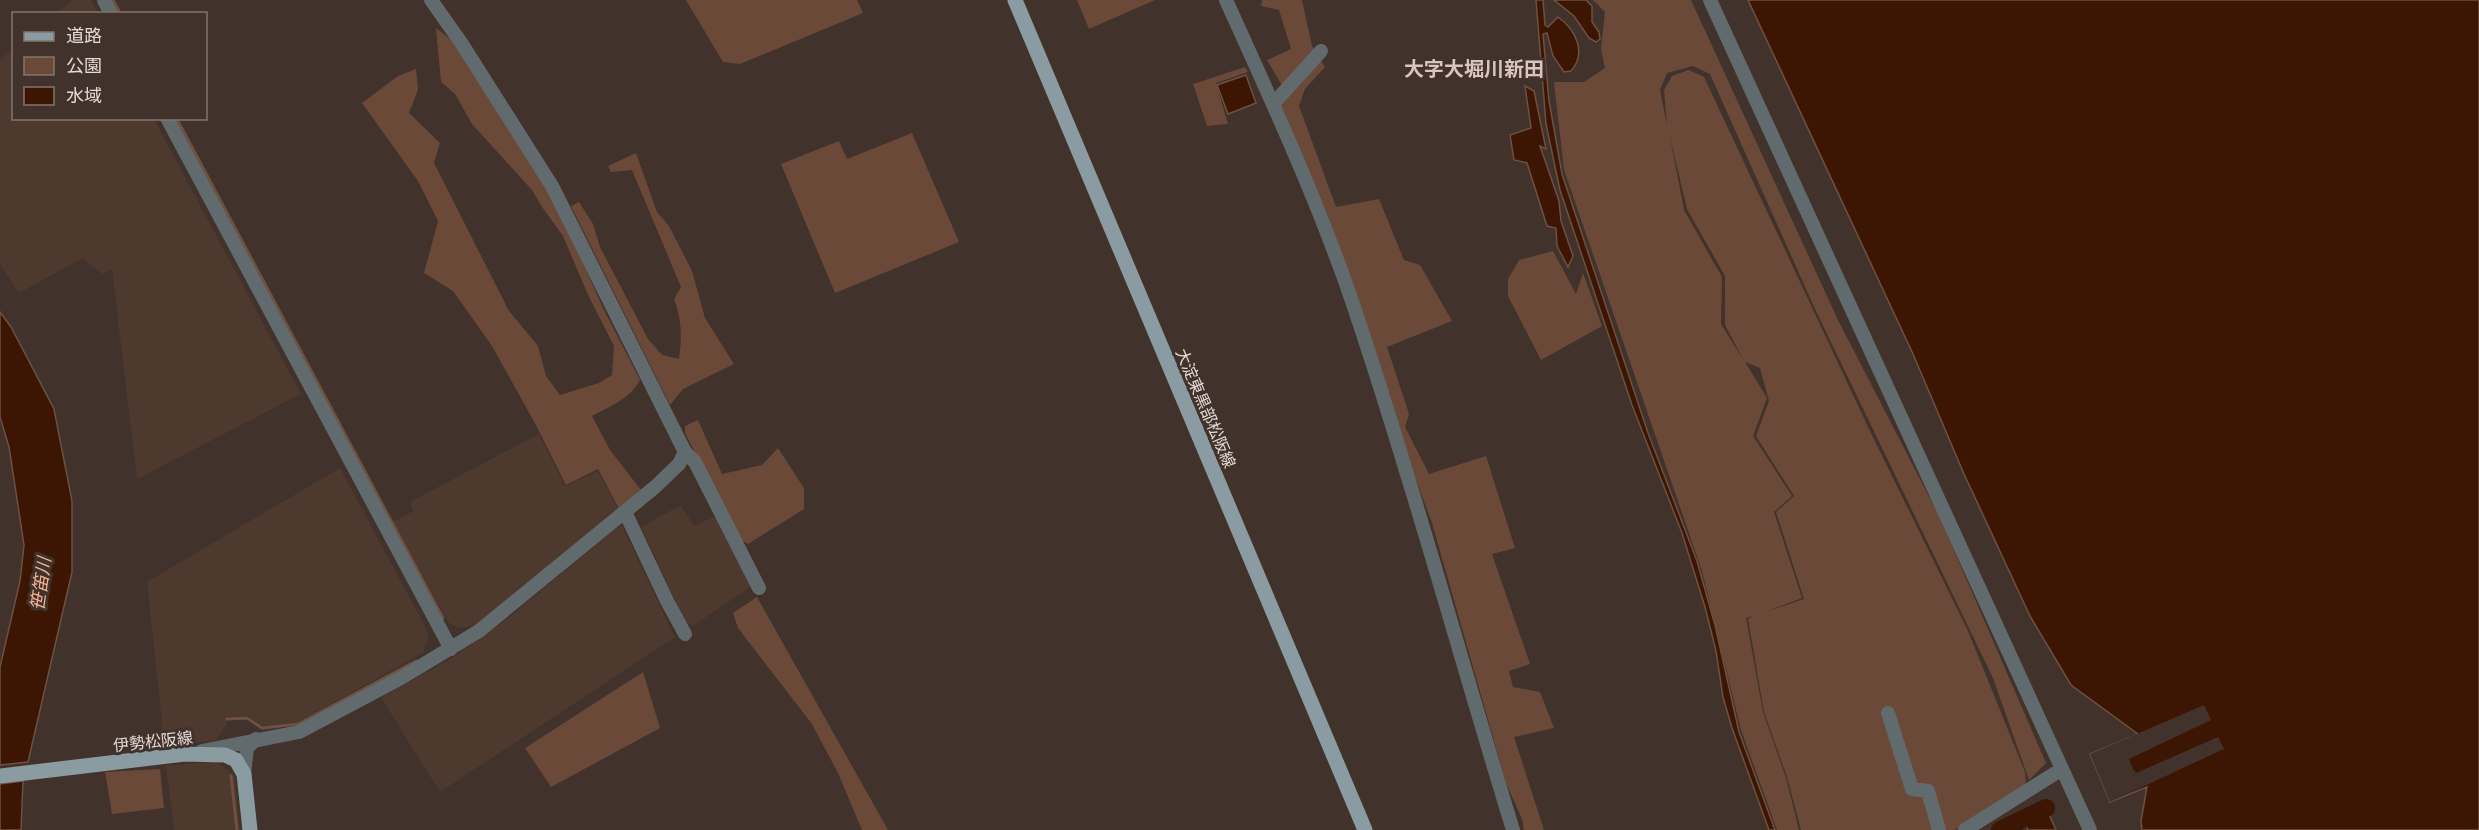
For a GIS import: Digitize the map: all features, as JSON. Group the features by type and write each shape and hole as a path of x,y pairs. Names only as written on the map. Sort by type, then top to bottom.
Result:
{"main road":[{"name":"大淀東黒部松阪線","path":"1015,0 1365,830"},
{"name":"伊勢松阪線","path":"0,776 185,754 225,755 236,760 244,774"},
{"path":"244,774 250,830"}],"street":[{"path":"431,0 462,44 552,186 686,452 695,462 759,588"},
{"path":"1226,0 1322,221 1359,321 1416,500 1513,830"},
{"path":"1710,0 2090,830"},
{"path":"1273,104 1321,51"},
{"path":"168,120 451,649"},
{"path":"185,754 299,732 451,649 479,631 625,512 671,472 686,452"},
{"path":"625,512 667,601 686,634"},
{"path":"1888,712 1912,789 1928,790 1939,830"},
{"path":"244,774 247,748 256,739"},
{"path":"1965,830 2062,769"}],"shaded area":[{"path":"73,0 91,0 97,12 58,12"},
{"path":"12,50 12,120 155,120 301,394 137,479 112,269 102,274 83,258 19,293 0,264 0,60"},
{"path":"539,434 565,486 598,471 618,510 475,626 458,628 449,623 393,522 413,511 410,502"},
{"path":"340,468 425,626 429,637 423,653 298,722 263,726 248,716 227,717 227,724 215,741 169,745 164,741 147,582"},
{"path":"681,505 694,526 716,516 753,585 693,626 685,622 641,527"},
{"path":"621,524 675,637 440,792 381,698 455,656 507,619"},
{"path":"216,761 235,776 240,830 174,830 166,766"}],"green space":[{"path":"686,0 857,0 863,13 740,64 723,62"},
{"path":"1077,0 1155,0 1089,29"},
{"path":"1262,0 1302,0 1312,46 1325,67 1305,89 1299,106 1336,207 1379,199 1404,260 1420,265 1452,321 1387,347 1409,414 1405,427 1429,474 1486,456 1515,548 1492,554 1530,664 1509,671 1513,687 1540,692 1554,728 1514,737 1544,830 1524,830 1522,819 1506,783 1432,523 1278,107 1287,94 1267,60 1291,49 1279,10 1261,6"},
{"path":"1593,0 1691,0 1838,320 1939,516 2046,763 2029,780 1993,678 1815,309 1710,74 1693,66 1667,73 1660,90 1667,125 1664,90 1672,76 1689,70 1704,77 1869,429 1968,631 2025,772 2026,785 1955,830 1801,830 1787,777 1764,712 1748,619 1753,616 1746,618 1763,712 1786,778 1799,830 1777,830 1741,730 1702,571 1564,170 1554,82 1584,82 1605,68 1601,49 1605,12","holes":["1670,137 1687,209 1725,276 1725,325 1744,361 1721,324 1722,277 1684,210","1745,362 1760,368 1769,401 1756,436 1794,496 1776,512 1804,599 1765,612 1802,598 1774,512 1792,496 1753,436 1767,398"]},
{"path":"436,28 454,42 551,191 603,308 640,380 625,397 592,416 610,450 641,490 619,509 598,469 566,485 492,346 453,291 424,273 438,221 418,181 362,103 398,76 416,69 418,90 409,113 440,143 434,163 509,311 538,346 546,376 560,395 599,383 612,375 614,346 589,297 563,236 532,190 472,124 455,94 441,82"},
{"path":"1245,67 1248,72 1216,83 1228,124 1207,126 1193,84"},
{"path":"912,133 959,242 835,293 781,164 839,141 847,159"},
{"path":"636,153 657,212 669,226 692,271 705,318 734,364 683,389 670,405 571,206 579,202 593,224 600,247 648,339 662,355 679,359 681,329 674,299 681,287 632,170 611,172 608,166"},
{"path":"1553,251 1576,294 1583,273 1602,326 1541,360 1508,296 1508,279 1519,260"},
{"path":"698,420 722,474 762,465 778,448 804,488 804,509 748,544 738,538 685,433 685,426"},
{"path":"757,597 888,830 862,830 838,773 812,724 738,628 733,613"},
{"path":"643,672 660,728 551,787 525,748"},
{"path":"160,769 164,808 112,814 105,772"}],"water":[{"path":"1536,0 1543,0 1545,25 1548,27 1558,17 1570,28 1577,42 1579,49 1576,64 1571,71 1564,72 1553,56 1547,33 1543,34 1549,101 1562,174 1648,433 1697,561 1715,625 1739,732 1775,830 1769,830 1732,728 1723,697 1716,651 1705,607 1682,533 1632,405 1560,190 1546,124"},
{"path":"1554,0 1586,0 1592,6 1592,22 1599,32 1600,39 1596,42 1589,38 1574,16"},
{"path":"1748,0 2479,0 2479,830 2142,830 2141,821 2147,787 2110,802 2090,754 2138,734 2071,685 2030,616 1964,474 1913,354"},
{"path":"1246,75 1256,103 1228,114 1217,85"},
{"path":"1525,86 1534,91 1546,149 1540,146 1559,201 1561,221 1573,256 1568,267 1557,246 1556,228 1547,226 1527,163 1514,160 1510,135 1531,128"},
{"name":"笹笛川","path":"0,312 11,327 54,409 72,501 72,572 28,762 0,765 0,667 20,581 24,545 9,447 0,417"},
{"path":"23,781 21,830 0,830 0,784"},
{"path":"2045,805 2056,830 2028,830 2020,815"}],"pier":[{"path":"2204,705 2211,720 2129,759 2133,769 2136,773 2218,737 2224,749 2110,802 2090,754"}],"waterway":[{"path":"113,0 119,11"},
{"path":"178,121 443,618"},
{"path":"227,719 247,718 262,728 298,724 416,661"},
{"path":"231,776 237,830"},
{"path":"2000,830 2046,808"}],"district":[{"name":"大字大堀川新田","path":"1474,69"}]}
